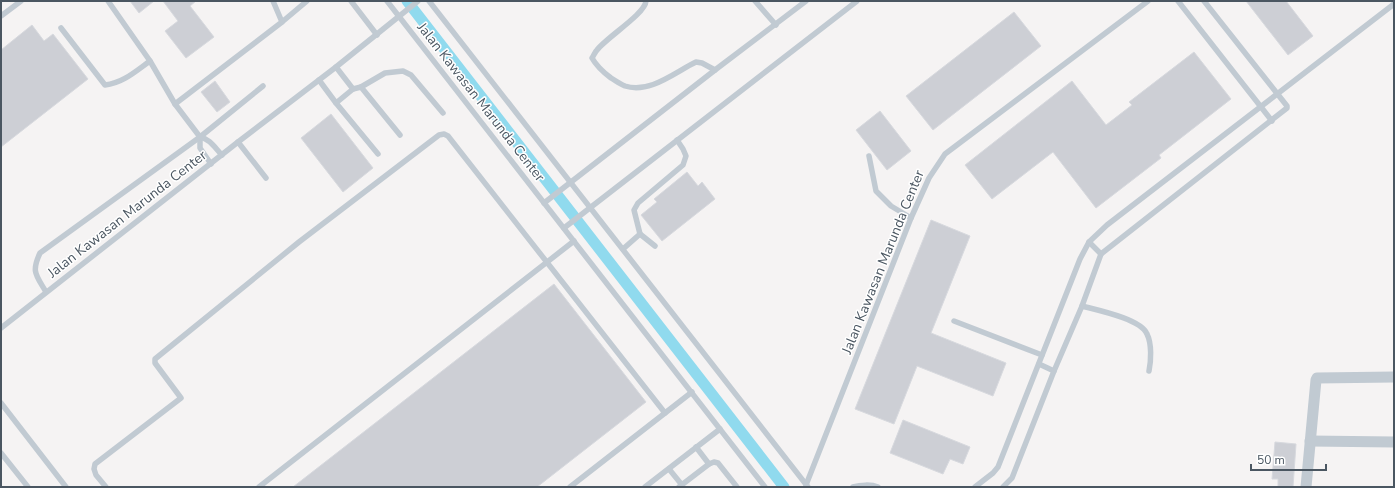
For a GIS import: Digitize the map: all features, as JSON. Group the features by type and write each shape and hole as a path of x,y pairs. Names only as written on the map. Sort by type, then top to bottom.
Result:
{"street":[{"path":"1306,487 1315,381 1317,378 1394,377"},
{"path":"1310,441 1394,442"}],"lane":[{"path":"1,16 21,1"},
{"name":"Jalan Kawasan Marunda Center","path":"108,1 150,61 175,104 200,137 206,138 210,141 222,155"},
{"path":"273,1 282,22"},
{"path":"175,104 307,1"},
{"path":"351,1 376,35"},
{"name":"Jalan Kawasan Marunda Center","path":"387,1 400,15 546,202 574,241 765,487"},
{"path":"400,15 418,1"},
{"name":"Jalan Kawasan Marunda Center","path":"429,1 589,209 623,249 807,486"},
{"path":"646,1 646,6 639,13 597,49 592,58 600,70 622,85 631,88 644,87 665,79 696,62 702,63 715,70"},
{"path":"755,1 776,25"},
{"name":"Jalan Kawasan Marunda Center","path":"546,202 806,1"},
{"path":"565,227 857,1"},
{"name":"Jalan Kawasan Marunda Center","path":"807,486 911,218 928,178 944,154 1148,1"},
{"path":"1178,1 1272,121"},
{"path":"1003,487 1012,478 1082,306 1101,254 1272,121 1287,107 1204,1"},
{"path":"975,487 993,473 998,467 1080,259 1089,242 1107,225 1394,4"},
{"name":"Jalan Kawasan Marunda Center","path":"1,328 336,67 400,15"},
{"path":"61,28 105,85 115,84 150,61"},
{"path":"336,67 352,89"},
{"path":"336,103 352,89 361,87 385,73 403,71 411,75 443,113"},
{"path":"319,80 378,154"},
{"path":"211,164 200,148 200,137 263,86"},
{"path":"361,87 400,135"},
{"path":"106,487 96,475 94,469 95,464 181,398 155,363 155,359 299,242 439,135 444,134 448,136 665,413"},
{"name":"Jalan Kawasan Marunda Center","path":"46,292 36,275 34,264 40,253 200,137"},
{"path":"655,246 640,234 634,210 638,203 683,165 686,156 677,140"},
{"path":"238,142 266,178"},
{"path":"869,156 876,191 891,206 911,218"},
{"path":"623,249 640,234"},
{"path":"259,487 548,263 574,241"},
{"path":"1089,242 1101,254"},
{"path":"1082,306 1124,318 1140,326 1147,333 1151,357 1149,371"},
{"path":"954,321 1042,355"},
{"path":"1039,364 1054,372"},
{"path":"570,487 692,392"},
{"path":"1,403 66,487"},
{"path":"645,487 720,429"},
{"path":"696,447 709,464"},
{"path":"1,453 28,487"},
{"path":"669,469 681,486 709,464 714,462 718,463 737,487"},
{"path":"853,487 875,485 878,487"}],"building":[{"path":"130,1 154,1 139,13"},
{"path":"163,1 196,1 190,6 214,37 186,58 165,31 178,21"},
{"path":"1246,1 1286,1 1313,36 1288,55"},
{"path":"1014,12 1041,46 933,130 906,96"},
{"path":"32,25 44,41 53,34 88,79 1,147 1,50"},
{"path":"1194,52 1231,99 1159,155 1161,158 1096,208 1053,152 992,199 965,165 1072,81 1106,125 1132,105 1129,102"},
{"path":"215,81 230,102 217,112 201,92"},
{"path":"880,111 911,151 887,170 856,130"},
{"path":"331,114 373,168 343,192 301,138"},
{"path":"687,172 698,186 702,182 715,199 662,241 641,215 657,202 654,199"},
{"path":"931,220 970,236 931,333 1006,363 993,396 917,366 894,424 855,409"},
{"path":"554,284 646,402 537,487 293,487"},
{"path":"903,420 970,447 963,464 950,459 943,474 890,453"},
{"path":"1275,442 1296,444 1293,487 1278,487 1278,479 1272,479"}],"waterway":[{"path":"407,1 784,487"}]}
